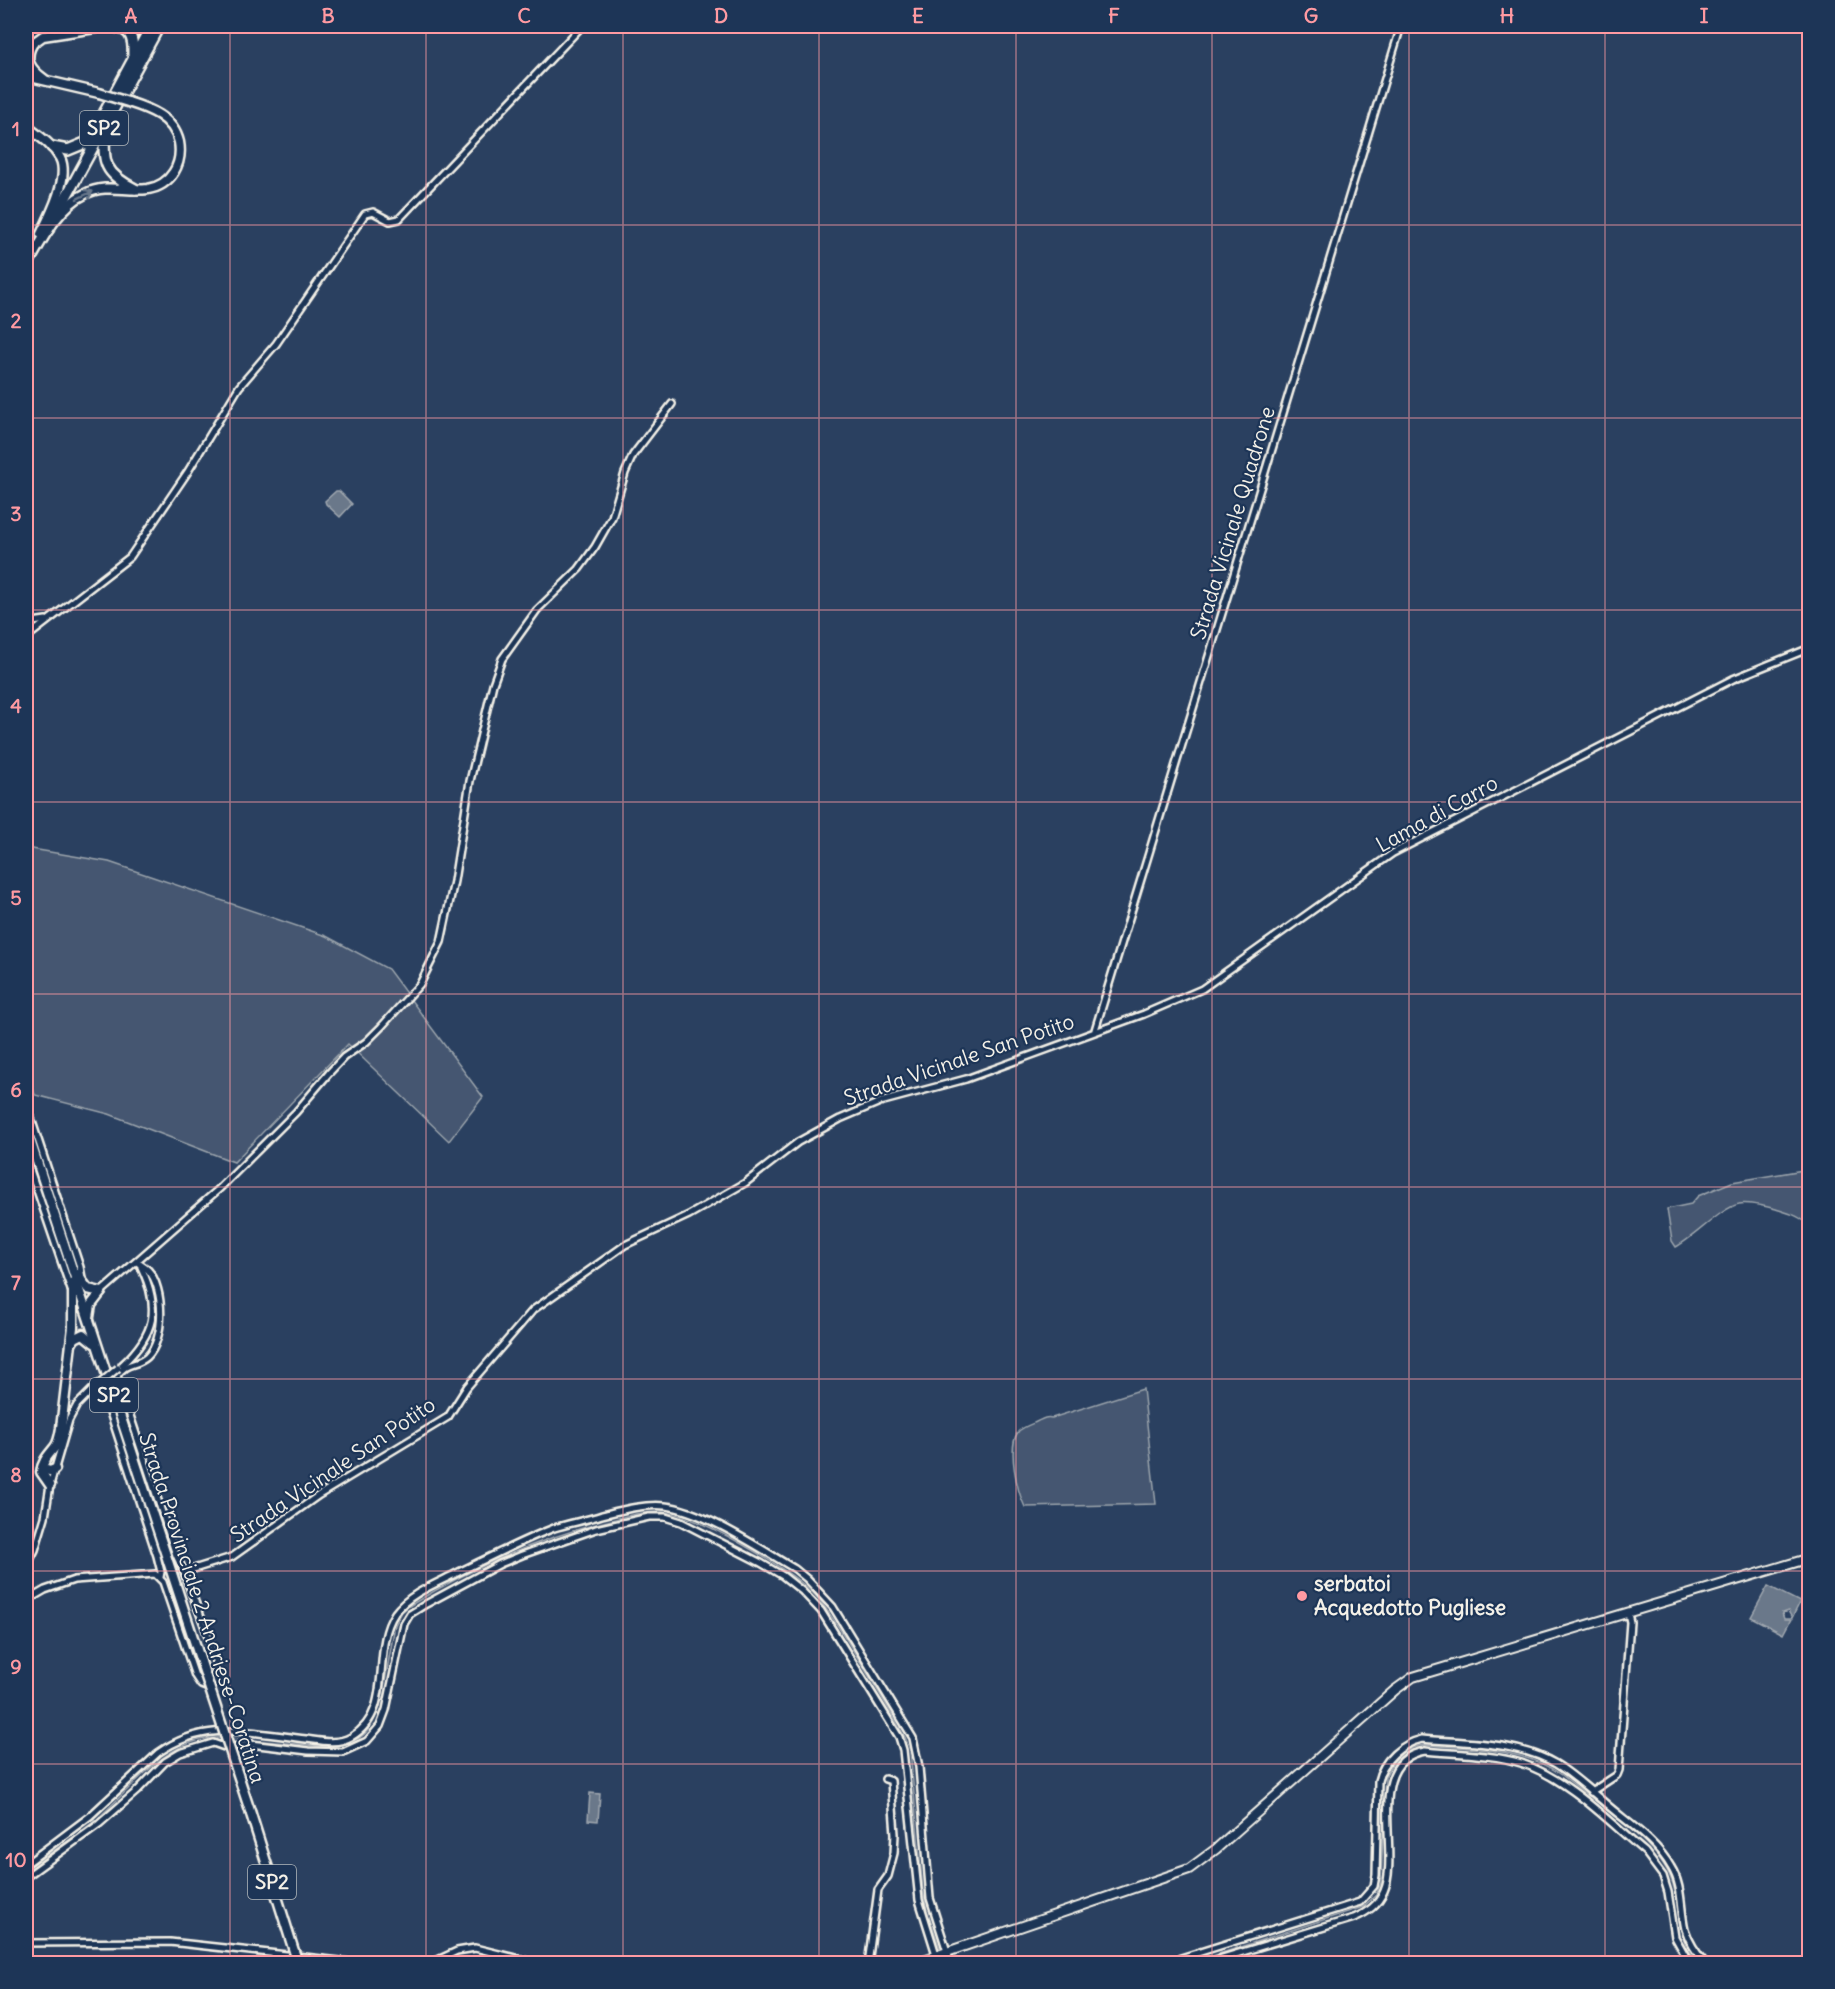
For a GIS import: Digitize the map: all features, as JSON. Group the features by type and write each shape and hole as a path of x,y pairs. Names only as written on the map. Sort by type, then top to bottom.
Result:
{"highway":[{"path":"108,26 121,27 131,36 134,43 133,59"},
{"name":"SP2","path":"46,229 151,26"},
{"name":"SP2","path":"46,229 159,26"},
{"path":"106,124 104,157 109,171 118,181 135,189"},
{"path":"52,147 68,150 90,141"}],"main road":[{"path":"26,48 34,40 43,36 108,26"},
{"path":"34,40 27,56 29,65 47,81"},
{"path":"26,79 47,81 99,93 155,112 169,122 177,135 181,153 178,167 170,177 154,187 100,188 73,201 46,229"},
{"path":"26,126 52,147 61,160 63,182 46,229"},
{"name":"SP2","path":"26,263 46,229"},
{"name":"SP2","path":"26,268 46,229"},
{"name":"Strada Provinciale 2 Andriese-Coratina","path":"26,1128 298,1964"},
{"path":"71,1267 88,1289 102,1292 91,1305 89,1321"},
{"path":"50,1485 41,1472 47,1455 58,1443 61,1428 70,1345 73,1296 71,1267"},
{"path":"70,1345 75,1338 83,1334 98,1347"},
{"path":"42,1469 50,1471 55,1469"},
{"path":"912,1964 941,1952 1189,1869 1216,1849 1395,1690 1413,1677 1809,1558"}],"street":[{"path":"26,636 130,557 187,473 239,387 276,344 365,214 374,212 390,221 399,219 582,26"},
{"name":"Strada Vicinale Quadrone","path":"1095,1030 1401,26"},
{"path":"102,1292 139,1263 220,1188 296,1112 328,1073 344,1057 366,1042 420,984 441,942 454,881 470,781 493,684 502,659 537,610 579,569 595,547 612,517 624,473 633,455 672,404"},
{"path":"26,623 51,618"},
{"name":"Lama di Carro","path":"1095,1030 1144,1014 1202,989 1393,853 1733,679 1809,648"},
{"name":"Strada Vicinale San Potito","path":"184,1572 232,1557 319,1495 448,1417 467,1387 533,1311 625,1245 689,1215 745,1183 798,1142 840,1119 880,1102 966,1080 1095,1030"},
{"path":"26,1103 83,1282"},
{"path":"26,1158 73,1296"},
{"path":"26,1568 35,1550 45,1517 50,1485 69,1420 77,1405 137,1351 152,1325 152,1305 147,1278 139,1263"},
{"path":"106,1400 157,1556 160,1577 190,1667 198,1682 206,1687 212,1684 216,1677 211,1645 176,1555 117,1376 126,1365 140,1362 148,1356 158,1336 161,1305 158,1291 148,1269 139,1263"},
{"path":"33,1872 26,1863 90,1816 168,1746 202,1732 243,1732 330,1742 351,1737 368,1722 373,1713 388,1627 396,1612 410,1598 500,1551 556,1528 651,1505 676,1508 701,1517 786,1564 807,1579 833,1607 913,1738 919,1767 930,1898 941,1952 939,1964"},
{"path":"26,1877 99,1824 135,1793 165,1762 180,1752 213,1743 226,1748 250,1744 331,1753 354,1748 367,1740 380,1726 389,1696 404,1624 410,1614 500,1564 560,1540 649,1517 665,1517 681,1522 761,1563 792,1582 821,1611 899,1737 903,1750 919,1900 941,1952 951,1964"},
{"path":"695,1529 701,1517"},
{"path":"556,1528 560,1540"},
{"path":"26,1601 45,1590 74,1580 156,1574 160,1577"},
{"path":"442,1581 447,1593"},
{"path":"1591,1792 1617,1775 1619,1770 1630,1623 1628,1614"},
{"path":"859,1672 869,1666"},
{"path":"378,1694 389,1696"},
{"path":"275,1748 276,1736"},
{"path":"1162,1964 1360,1902 1374,1886 1376,1875 1378,1781 1381,1771 1396,1752 1422,1739 1507,1748 1556,1764 1646,1836 1661,1852 1672,1868 1679,1886 1690,1940 1706,1964"},
{"path":"1408,1744 1414,1754"},
{"path":"1203,1964 1365,1913 1380,1898 1388,1881 1390,1780 1403,1762 1414,1754 1425,1751 1520,1762 1552,1776 1572,1791 1645,1852 1655,1864 1663,1876 1668,1892 1675,1937 1690,1964"},
{"path":"868,1964 878,1890 888,1876 895,1840 891,1781 885,1779"},
{"path":"127,1783 135,1793"},
{"path":"1572,1791 1579,1783"},
{"path":"910,1812 923,1811"},
{"path":"1370,1892 1380,1898"},
{"path":"1671,1920 1684,1918"},
{"path":"1245,1938 1249,1950"},
{"path":"26,1943 170,1942 367,1964"},
{"path":"429,1964 457,1951 475,1948 536,1963 600,1964"}],"shaded area":[{"path":"339,491 352,504 340,517 325,501"},
{"path":"26,848 109,862 326,936 388,969 483,1097 449,1141 348,1044 234,1162 109,1114 35,1095 26,1063"},
{"path":"1809,1169 1809,1226 1798,1217 1786,1212 1752,1204 1739,1204 1724,1211 1676,1247 1672,1241 1667,1209 1691,1204 1698,1196 1732,1182"},
{"path":"1143,1389 1156,1504 1025,1507 1016,1480 1013,1459 1013,1448 1019,1431 1045,1418 1052,1418"},
{"path":"1768,1586 1800,1602 1792,1618 1788,1611 1782,1613 1784,1619 1791,1619 1783,1634 1751,1617"},
{"path":"590,1793 600,1794 598,1821 588,1820"}],"waterway":[{"path":"229,1738 329,1747 344,1745 356,1740 372,1725 377,1714 395,1625 402,1612 409,1606 479,1567 553,1537 640,1513 662,1512 677,1515 743,1544 803,1584 832,1616 875,1685 910,1750 923,1891 941,1951"},
{"path":"26,1870 97,1819 138,1779 168,1754 184,1745 221,1738"},
{"path":"1188,1964 1363,1907 1376,1895 1381,1883 1385,1777 1400,1755 1412,1748 1425,1745 1496,1751 1531,1759 1562,1775 1621,1821 1650,1847 1669,1874 1676,1897 1684,1941 1698,1964"},
{"path":"942,1956 945,1964"}],"place":[{"name":"serbatoi Acquedotto Pugliese","path":"1302,1596"}]}
